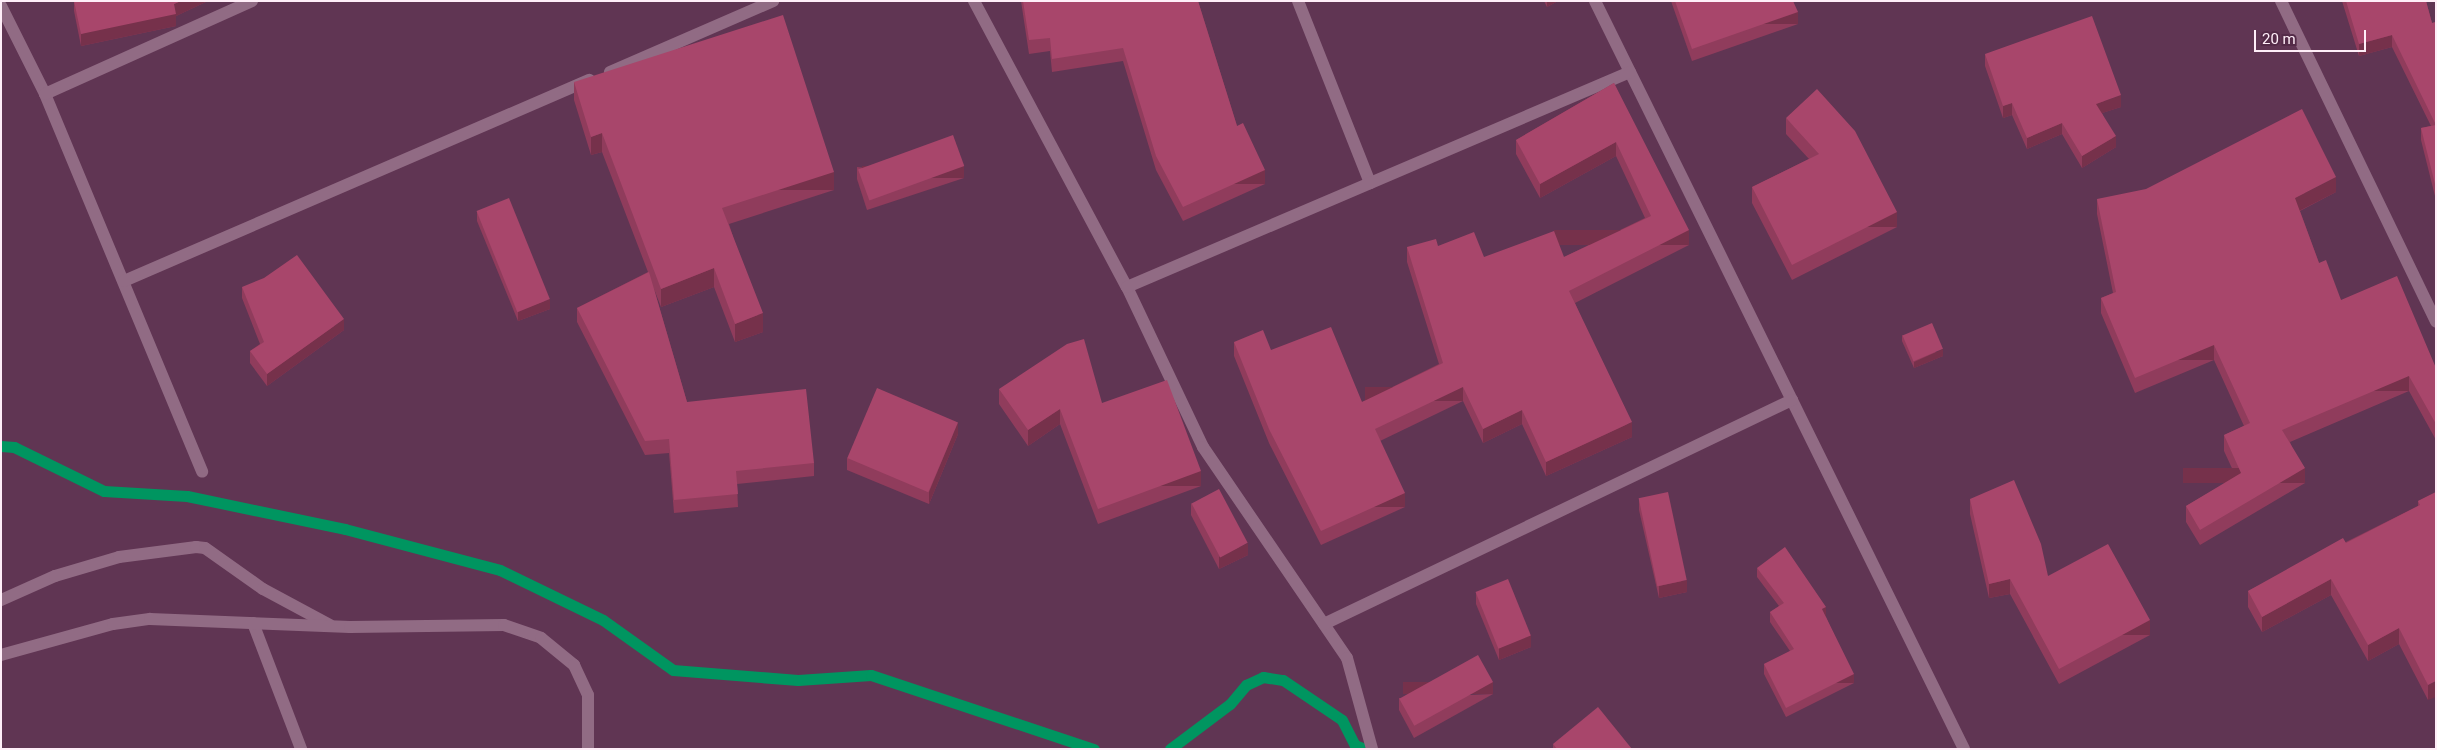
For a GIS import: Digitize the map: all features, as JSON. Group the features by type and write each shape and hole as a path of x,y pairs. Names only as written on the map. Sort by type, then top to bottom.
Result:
{"street":[{"path":"45,94 252,1"},
{"path":"124,281 773,1"},
{"path":"974,1 1127,287 1203,447 1347,658 1372,749"},
{"path":"1298,1 1370,183"},
{"path":"1595,1 1964,749"},
{"path":"2280,1 2436,322"},
{"path":"1,6 45,94 202,472"},
{"path":"1127,287 1630,72"},
{"path":"1324,624 1792,400"},
{"path":"1,600 55,576 119,557 196,547 205,548 263,589 331,626"},
{"path":"1,655 113,624 150,619 331,626 472,624 504,626 540,638 574,665 588,695 588,749"},
{"path":"253,623 301,749"}],"building":[{"path":"74,1 181,1 174,4 176,14 81,34"},
{"path":"1023,1 1198,1 1237,126 1243,123 1265,170 1183,207 1156,156 1123,48 1052,59 1050,38 1029,40"},
{"path":"1675,1 1793,1 1798,12 1692,49"},
{"path":"2346,1 2426,1 2432,23 2436,22 2436,125 2392,35 2359,44"},
{"path":"783,15 834,172 722,208 763,313 735,324 714,268 661,289 602,133 591,137 574,82"},
{"path":"2092,16 2121,95 2096,104 2116,136 2082,156 2062,123 2027,138 2012,103 2003,106 1985,54"},
{"path":"1614,83 1689,230 1569,291 1632,422 1546,462 1522,410 1483,429 1463,387 1375,429 1405,493 1321,531 1269,429 1234,342 1263,330 1271,350 1331,327 1362,402 1443,363 1407,247 1436,239 1438,246 1474,232 1484,257 1554,231 1564,257 1651,216 1616,142 1540,184 1516,140"},
{"path":"1817,89 1855,131 1897,212 1792,265 1752,187 1819,154 1786,118"},
{"path":"2302,109 2336,177 2295,198 2319,263 2326,260 2341,300 2397,276 2436,368 2436,424 2409,376 2282,430 2305,468 2200,530 2186,506 2241,473 2224,435 2250,423 2214,345 2135,378 2101,298 2116,292 2097,199 2146,189"},
{"path":"2436,125 2436,188 2421,128"},
{"path":"953,135 964,166 869,201 858,170"},
{"path":"509,198 550,299 517,312 477,211"},
{"path":"297,255 344,319 267,374 250,351 264,342 242,287 264,278"},
{"path":"649,272 687,402 806,389 814,463 736,471 738,494 674,500 669,439 645,441 577,308"},
{"path":"1932,323 1943,349 1913,361 1903,336"},
{"path":"1084,339 1102,403 1167,380 1201,471 1098,509 1060,409 1028,430 999,389 1067,344"},
{"path":"877,388 958,422 928,492 847,458"},
{"path":"2014,480 2041,544 2048,576 2108,544 2150,620 2059,669 2010,579 1989,584 1970,499"},
{"path":"1219,489 1248,543 1220,557 1192,504"},
{"path":"1668,492 1687,580 1657,586 1639,498"},
{"path":"2436,492 2436,681 2428,685 2399,628 2368,645 2331,579 2262,617 2248,591 2343,538 2346,543 2420,505 2418,501"},
{"path":"1785,547 1826,607 1822,609 1854,674 1786,708 1764,664 1794,649 1770,612 1784,603 1757,568"},
{"path":"1508,579 1531,636 1498,649 1476,592"},
{"path":"1478,655 1493,682 1414,726 1399,699"},
{"path":"1598,707 1632,749 1557,749 1553,744"}],"waterway":[{"path":"1,446 14,447 104,491 187,496 345,529 500,570 603,620 673,670 798,680 871,675 1094,749"},
{"path":"1170,749 1230,704 1246,685 1263,677 1283,680 1342,720 1355,745 1365,749"}]}
